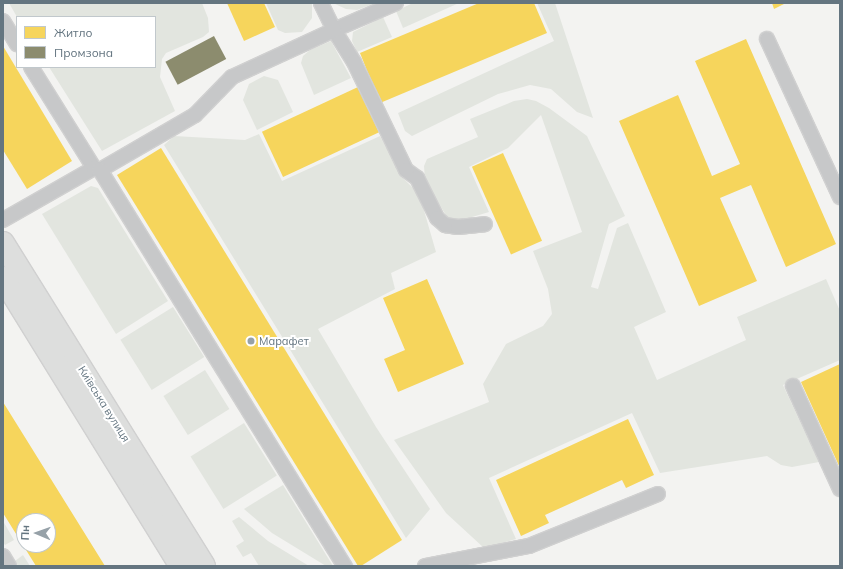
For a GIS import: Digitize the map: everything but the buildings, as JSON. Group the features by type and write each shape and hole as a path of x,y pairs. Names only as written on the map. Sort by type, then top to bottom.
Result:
{"main road":[{"name":"Київська вулиця","path":"3,243 204,566"},
{"name":"Київська вулиця","path":"5,285 181,566"}],"lane":[{"path":"321,3 334,30 354,62 406,170 417,178 437,218 445,225 458,227 485,224"},
{"path":"3,220 195,115 232,77 396,3"},
{"path":"3,21 16,42"},
{"path":"767,39 840,197"},
{"path":"32,68 97,169 345,566"},
{"path":"793,386 840,489"},
{"path":"425,566 529,546 658,494"},
{"path":"3,556 9,566"}],"shaded area":[{"path":"9,3 202,3 208,18 209,32 203,37 166,53 162,59 160,77 175,111 102,151 50,68 156,68 156,16 16,16"},
{"path":"266,3 312,3 312,18 302,32 285,33 278,30"},
{"path":"333,3 376,3 357,10 346,9"},
{"path":"413,3 459,3 403,28 396,11"},
{"path":"537,3 555,3 593,118 577,112 551,89 530,85 498,94 412,136 405,131 398,113 554,41"},
{"path":"383,17 392,37 357,52 352,41 353,32"},
{"path":"331,41 351,78 314,95 301,63 303,56 310,50"},
{"path":"264,76 278,80 293,112 257,130 243,100 249,84"},
{"path":"527,99 536,101 549,108 587,136 625,216 609,224 591,287 598,289 617,228 628,223 666,312 634,327 657,380 746,340 737,317 826,279 840,311 840,360 783,385 819,462 792,467 781,465 767,456 660,473 632,413 489,478 516,539 484,548 446,513 394,440 489,402 483,384 506,344 543,326 552,314 548,289 533,251 582,232 541,115 508,148 469,167 489,212 462,220 447,217 425,181 424,166 427,159 478,137 470,119 514,101"},
{"path":"259,134 282,181 380,136 401,176 414,189 423,207 436,252 391,273 395,289 318,329 376,427 430,509 406,538 164,145 174,136 245,140"},
{"path":"91,186 98,188 168,301 116,334 42,214"},
{"path":"173,307 204,357 152,390 120,340"},
{"path":"205,370 229,409 188,435 163,396"},
{"path":"244,423 277,476 223,509 191,456"},
{"path":"283,485 333,566 326,566 272,533 244,509"},
{"path":"239,517 268,541 309,566 259,566 251,553 243,557 236,546 244,541 232,521"},
{"path":"3,521 14,540 5,545 3,542"},
{"path":"23,555 30,566 18,566 15,561"}],"place":[{"name":"Марафет","path":"251,341"}]}
